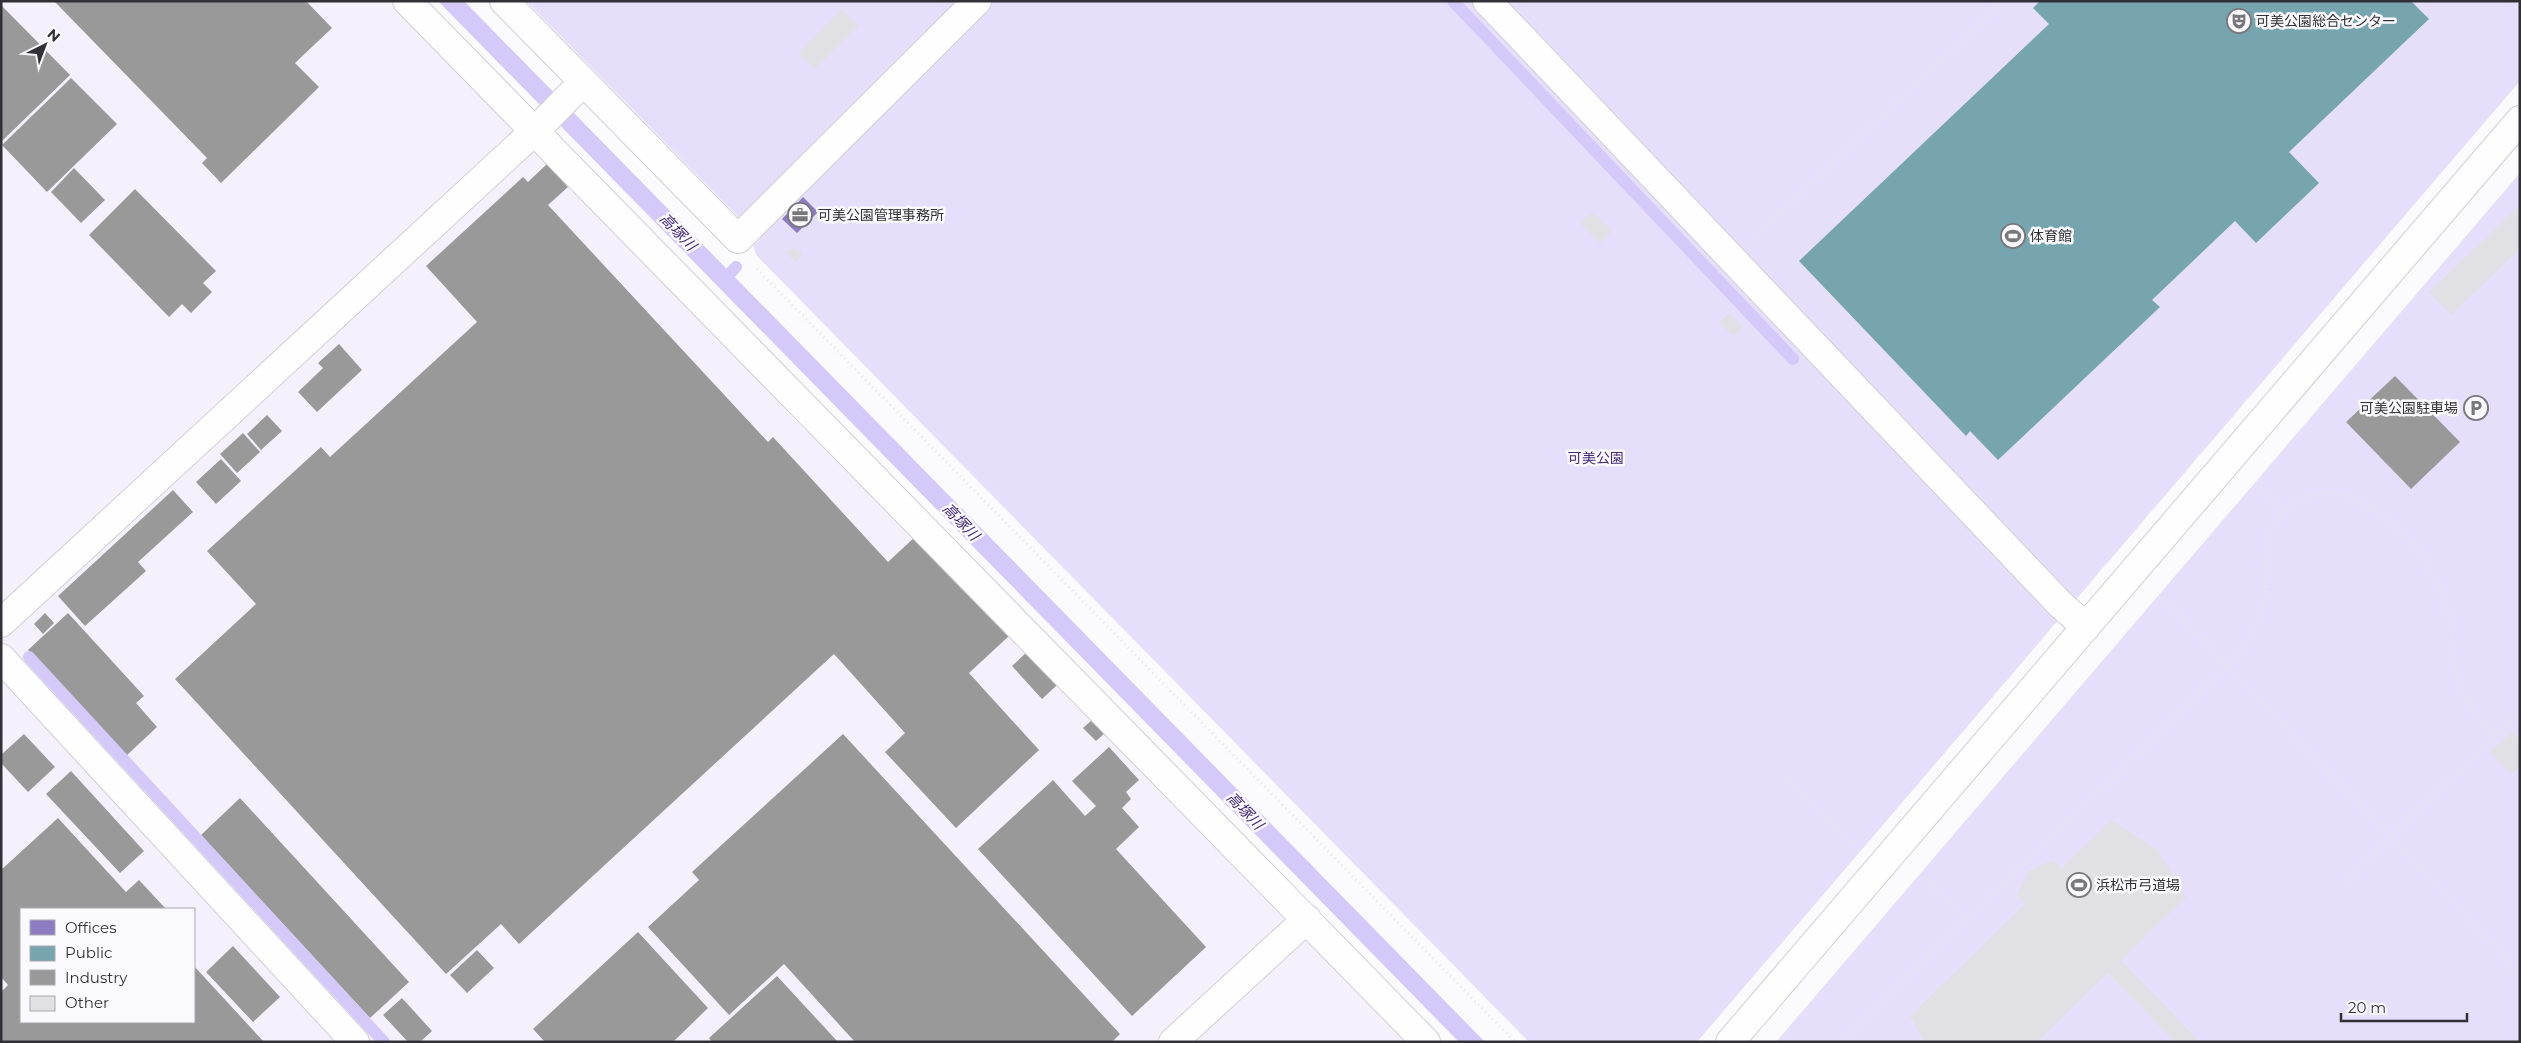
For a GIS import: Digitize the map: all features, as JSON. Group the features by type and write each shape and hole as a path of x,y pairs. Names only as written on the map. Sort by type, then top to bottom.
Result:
{"street":[{"path":"407,1 537,128 1426,1042"},
{"path":"504,1 578,88 738,239 977,1"},
{"path":"1487,1 2060,604 2086,627"},
{"path":"1,623 578,88"},
{"path":"1730,1042 2520,120"},
{"path":"1,658 354,1042"},
{"path":"1173,1042 1307,919"}],"path":[{"path":"1732,259 2003,1"},
{"path":"738,239 750,261 1515,1042"},
{"path":"2250,478 2283,512"},
{"path":"1840,1042 2244,650 2259,623 2265,593 2269,541 2277,518 2294,501 2316,492 2340,493 2367,505 2392,522 2413,544 2430,568 2442,595 2461,686 2475,714 2495,737"},
{"path":"2154,590 2520,972"},
{"path":"2345,881 2520,713"},
{"path":"1785,777 1856,849"},
{"path":"1916,869 1966,920"}],"shaded area":[{"path":"1,1 394,1 1413,1042 1,1042"}],"green space":[{"name":"可美公園","path":"526,1 2514,1 2520,5 2520,81 1697,1042 1529,1042 757,256 753,246 760,239"},
{"path":"2520,173 2520,1042 1776,1042"}],"water":[{"name":"高塚川","path":"438,1 464,1 1485,1042 1459,1042"}],"building: Offices":[{"path":"803,197 818,212 797,233 782,219"}],"building: Public":[{"path":"2040,1 2411,1 2429,19 2289,152 2319,183 2256,243 2235,221 2152,300 2160,307 1998,460 1970,431 1966,436 1799,261 2049,24 2033,8"}],"building: Industry":[{"path":"54,1 306,1 332,28 295,63 319,87 221,183 202,163 207,158"},
{"path":"1,5 70,75 1,142"},
{"path":"71,78 117,124 47,192 2,145"},
{"path":"547,164 568,187 548,205 768,442 773,437 888,562 917,535 1010,635 969,673 1039,750 956,828 885,752 905,733 834,654 519,944 501,924 446,974 175,679 256,604 207,551 321,447 330,457 477,322 426,266 523,177 528,182"},
{"path":"74,168 105,200 81,223 51,192"},
{"path":"135,189 216,271 203,283 212,292 191,313 182,304 169,317 89,235"},
{"path":"339,344 362,370 317,412 298,392 323,368 318,363"},
{"path":"2395,376 2460,442 2411,489 2346,422"},
{"path":"267,415 282,431 261,450 247,434"},
{"path":"243,433 260,452 237,473 220,454"},
{"path":"221,459 241,481 216,504 196,482"},
{"path":"173,490 193,512 138,562 146,571 85,626 58,596"},
{"path":"45,613 54,623 43,634 34,624"},
{"path":"68,613 144,696 136,703 157,727 126,756 28,650"},
{"path":"1027,652 1057,685 1042,699 1012,666"},
{"path":"1093,719 1105,733 1096,741 1083,728"},
{"path":"24,734 55,767 28,792 1,763 1,755"},
{"path":"843,734 1120,1034 1112,1042 855,1042 784,964 729,1015 648,927 699,880 692,872"},
{"path":"1109,747 1139,780 1126,792 1131,799 1122,808 1139,827 1116,849 1206,947 1132,1016 978,849 1053,780 1085,816 1096,806 1072,781"},
{"path":"71,771 144,851 120,873 46,794"},
{"path":"240,798 409,982 370,1018 201,835"},
{"path":"58,818 126,892 139,880 165,908 20,908 20,1023 195,1023 195,967 264,1042 1,1042 1,992 8,985 1,977 1,870"},
{"path":"638,932 708,1008 673,1042 545,1042 533,1029"},
{"path":"233,946 280,997 253,1022 206,972"},
{"path":"477,950 494,968 467,993 450,975"},
{"path":"777,976 838,1042 712,1042 709,1038"},
{"path":"402,998 432,1031 420,1042 408,1042 383,1015"}],"building: Other":[{"path":"842,9 859,26 815,69 798,53"},
{"path":"2520,205 2520,249 2451,315 2429,292"},
{"path":"1592,211 1612,231 1600,243 1580,223"},
{"path":"794,246 803,255 795,262 787,253"},
{"path":"1729,313 1743,327 1733,336 1719,322"},
{"path":"2512,732 2520,739 2520,767 2512,774 2490,752"},
{"path":"2111,820 2158,850 2186,897 2121,960 2200,1042 2175,1042 2108,973 2037,1042 1925,1042 1910,1016 2025,904 2017,895 2028,871 2053,860 2061,869"}],"waterway":[{"path":"1453,1 1793,359"},
{"path":"724,280 736,267"},
{"path":"29,657 384,1042"}],"place":[{"name":"可美公園総合センター","path":"2239,21"},
{"name":"可美公園管理事務所","path":"800,215"},
{"name":"体育館","path":"2013,236"},
{"name":"可美公園駐車場","path":"2476,408"},
{"name":"浜松市弓道場","path":"2079,885"}]}
